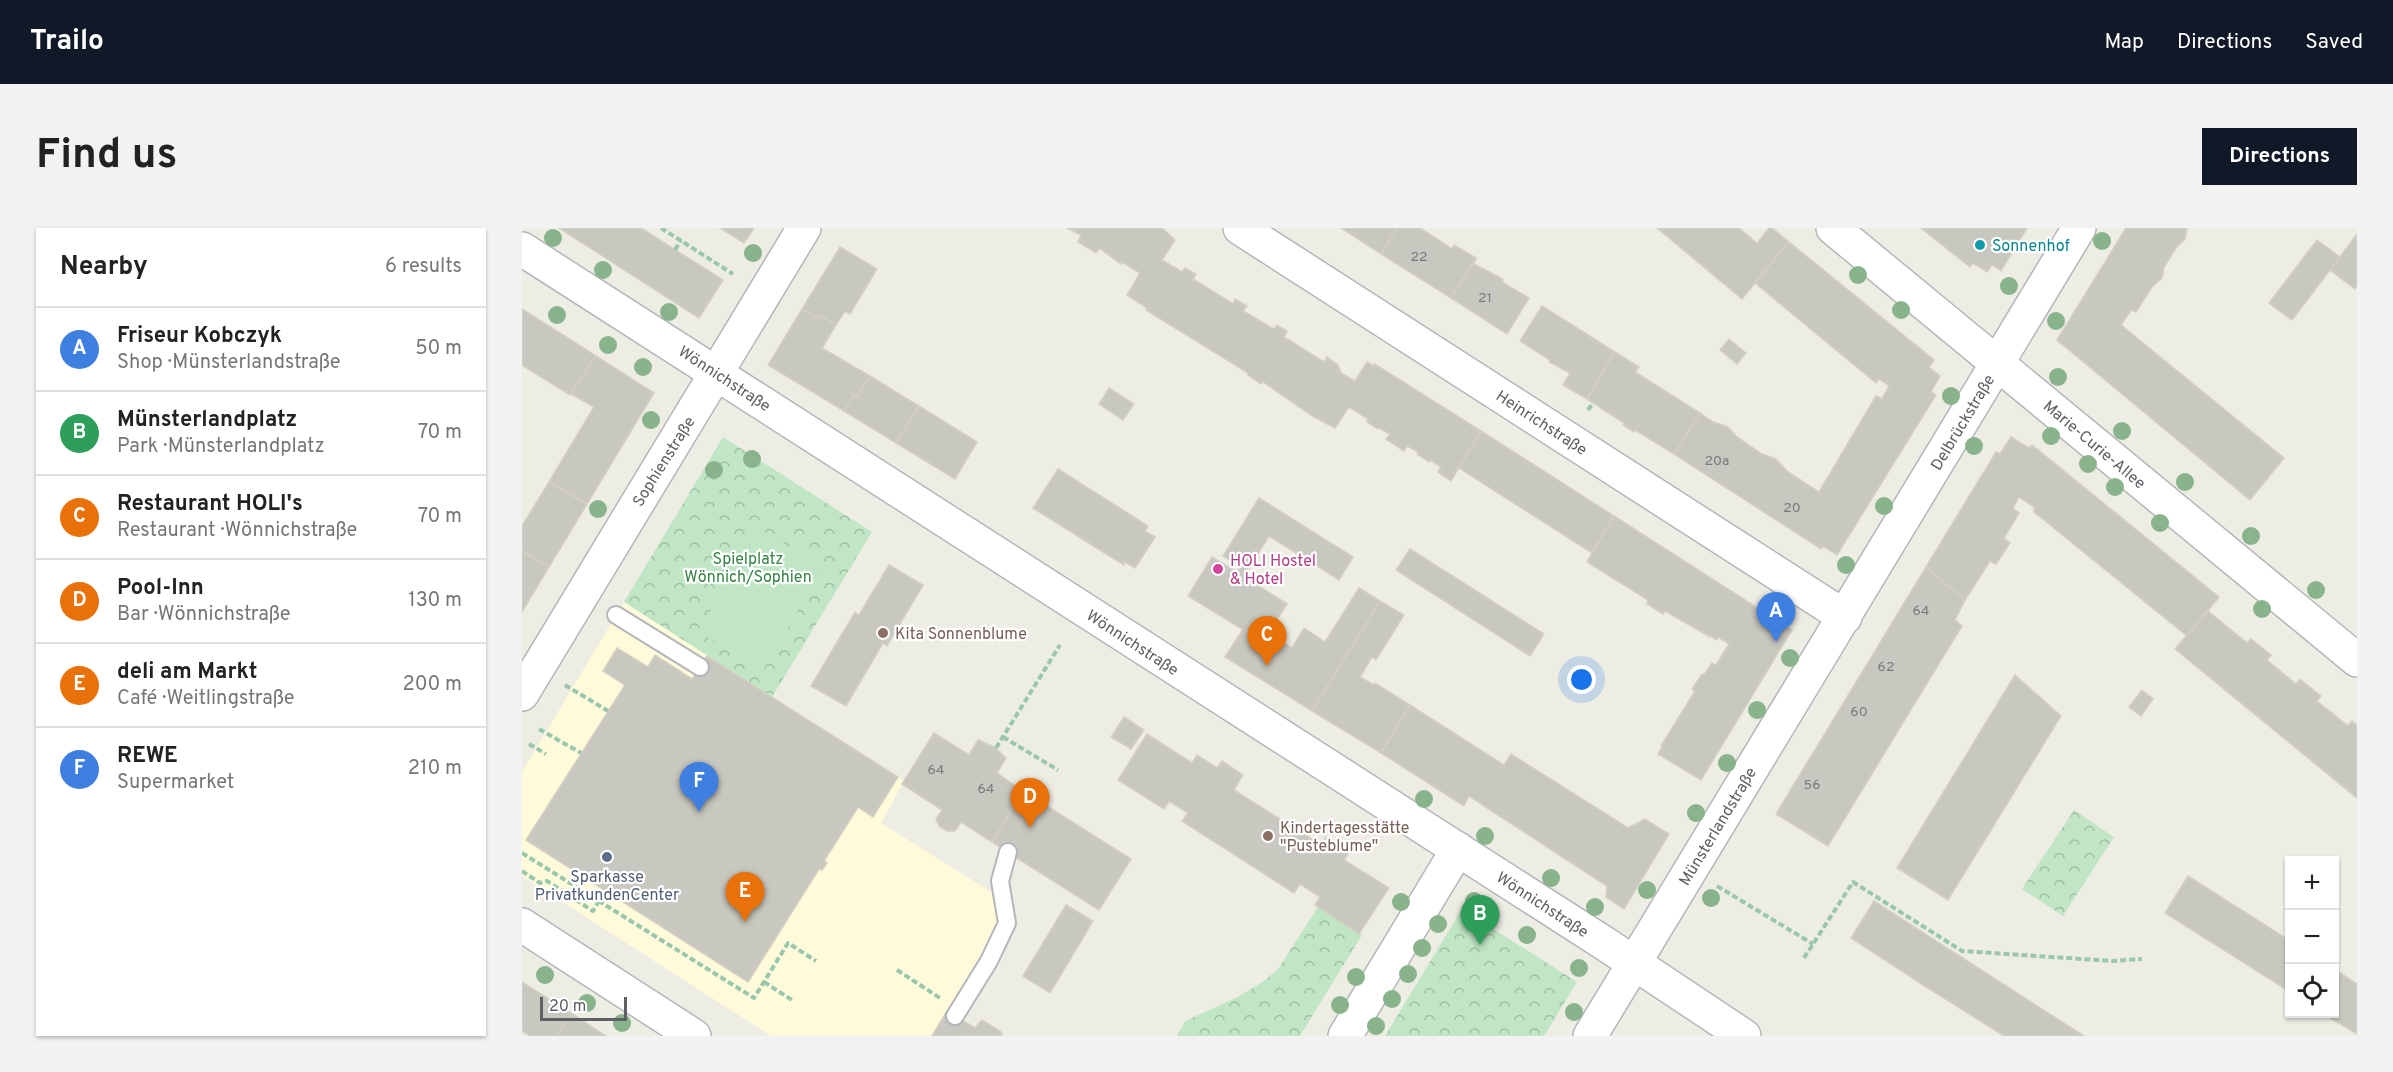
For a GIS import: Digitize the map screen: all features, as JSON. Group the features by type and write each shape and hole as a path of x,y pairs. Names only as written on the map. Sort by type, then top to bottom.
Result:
{"street":[{"name":"Sophienstraße","path":"522,694 804,228"},
{"name":"Heinrichstraße","path":"1240,228 1845,617"},
{"name":"Marie-Curie-Allee","path":"1833,228 2357,660"},
{"name":"Delbrückstraße","path":"1845,617 2079,228"},
{"name":"Wönnichstraße","path":"522,249 1458,849 1744,1036"},
{"name":"Münsterlandstraße","path":"1590,1036 1845,617"},
{"path":"1346,1036 1458,849"},
{"path":"522,925 694,1036"}],"lane":[{"path":"616,615 700,667"},
{"path":"955,1016 989,961 1007,923 1000,881 1008,852"}],"path":[{"path":"661,228 733,274"},
{"path":"675,250 681,240"},
{"path":"1588,410 1593,403"},
{"path":"996,748 1060,645"},
{"path":"565,685 608,711"},
{"path":"539,729 581,753"},
{"path":"1003,736 1058,770"},
{"path":"530,744 546,754"},
{"path":"522,853 754,998 788,943 816,961"},
{"path":"1692,869 1813,944"},
{"path":"522,871 540,883 547,881 593,911 599,901"},
{"path":"1804,958 1853,882 1962,951 2112,961 2142,959"},
{"path":"897,970 938,996"},
{"path":"764,982 792,999"}],"shaded area":[{"path":"624,602 904,781 881,823 1012,905 932,1036 771,1036 522,876 522,772"}],"green space":[{"name":"Spielplatz Wönnich/Sophien","path":"723,437 872,532 772,697 624,602"},
{"path":"760,529 823,567 764,669 698,632"},
{"path":"2074,810 2114,837 2063,916 2022,889"},
{"path":"1318,907 1362,935 1300,1036 1177,1036 1185,1021 1238,997 1264,981 1278,969"},
{"path":"1462,909 1577,982 1544,1036 1385,1036"}],"building":[{"path":"559,228 641,228 723,280 699,318"},
{"path":"720,228 754,228 744,243"},
{"path":"1067,228 1162,228 1175,240 1162,260 1182,272 1185,268 1196,274 1193,279 1233,304 1235,299 1247,306 1243,311 1274,329 1277,325 1287,331 1284,337 1324,362 1327,357 1338,365 1341,373 1355,381 1367,362 1374,366 1375,364 1481,431 1451,481 1438,472 1441,467 1430,460 1429,462 1407,446 1404,451 1386,439 1390,434 1367,422 1368,419 1349,407 1335,428 1314,417 1263,382 1261,384 1248,373 1146,310 1147,308 1127,295 1140,273 1122,262 1121,264 1099,248 1096,253 1078,242 1081,235"},
{"path":"1341,228 1397,228 1381,254"},
{"path":"1397,228 1420,228 1452,249 1454,245 1476,258 1451,298 1381,254"},
{"path":"1657,228 1739,228 1757,243 1769,228 1772,228 1789,242 1742,299"},
{"name":"Sonnenhof","path":"1921,228 2027,228 2001,271 1992,265 1987,272 1973,263 1970,267"},
{"path":"2126,228 2187,228 2185,239 2176,248 2164,267 2162,278 2152,287 2136,312 2131,310 2121,325 2284,458 2250,500 2057,340"},
{"path":"2357,234 2357,286 2355,289 2330,270"},
{"path":"2317,240 2340,257 2292,320 2269,303"},
{"path":"1789,242 1934,360 1929,367 1940,376 1931,392 1936,395 1837,555 1823,546 1821,549 1674,454 1700,413 1713,422 1728,427 1736,436 1762,454 1776,459 1788,472 1819,492 1876,396 1882,399 1889,386 1879,379 1876,383 1755,283"},
{"path":"840,247 877,269 850,314 845,311 836,325 820,315 818,319 802,309"},
{"path":"1476,258 1474,264 1503,279 1502,282 1529,298 1507,334 1451,298"},
{"path":"1542,306 1615,352 1587,399 1563,385 1570,373 1549,362 1550,360 1520,341"},
{"path":"522,309 596,356 570,395 522,365"},
{"path":"802,309 818,319 820,315 836,325 822,348 870,376 857,397 854,395 844,411 768,365"},
{"path":"1729,339 1746,353 1737,364 1720,350"},
{"path":"1615,352 1639,367 1635,372 1700,413 1674,454 1635,430 1634,432 1587,399"},
{"path":"596,356 654,393 587,504 549,482 594,407 570,395"},
{"path":"870,376 919,406 896,443 844,411 854,395 857,397"},
{"path":"1109,388 1134,404 1123,420 1099,404"},
{"path":"919,406 977,442 955,479 896,443"},
{"path":"1481,431 1614,516 1592,553 1459,468"},
{"path":"2011,437 2029,448 2032,445 2219,597 2187,636 2034,512 2034,507 2019,497 2013,508 2019,513 2004,538 2010,543 1996,564 1990,561 1965,600 1926,567 1996,452 2000,454"},
{"path":"1058,469 1148,526 1145,531 1155,537 1135,568 1125,562 1124,565 1033,508"},
{"path":"549,482 587,504 549,567 522,551 522,526"},
{"name":"HOLI Hostel & Hotel","path":"1259,498 1353,557 1339,580 1269,536 1247,572 1257,578 1254,583 1287,604 1263,642 1188,596 1212,557 1237,572 1240,566 1223,556"},
{"path":"1614,516 1792,630 1701,780 1658,754 1695,691 1692,689 1712,663 1716,665 1729,644 1718,637 1717,640 1710,637 1665,611 1663,614 1647,604 1648,600 1587,562"},
{"path":"1410,549 1544,634 1530,656 1396,570"},
{"path":"522,551 549,567 522,612"},
{"path":"889,565 923,585 887,646 883,643 846,706 811,686 855,612 859,615"},
{"path":"1926,567 1965,600 1955,620 1962,626 1828,846 1776,814"},
{"name":"HOLI Hostel & Hotel","path":"1359,588 1380,601 1312,711 1225,657 1243,629 1263,642 1272,627 1280,632 1276,639 1292,648 1304,628 1325,642"},
{"path":"1380,601 1404,615 1376,660 1372,657 1360,677 1374,685 1375,683 1410,705 1381,753 1312,711"},
{"path":"2208,611 2247,643 2251,639 2271,655 2267,660 2296,684 2300,679 2321,696 2317,701 2348,726 2352,721 2357,725 2357,798 2175,649"},
{"path":"617,648 648,667 655,655 692,679 707,656 898,777 873,817 858,807 824,861 827,863 822,870 819,869 748,982 526,840 625,685 603,671"},
{"path":"2015,675 2061,716 1948,900 1897,868"},
{"path":"2142,690 2153,699 2141,716 2129,707"},
{"path":"1410,705 1504,765 1511,754 1628,828 1645,819 1669,834 1624,909 1606,897 1607,886 1469,796 1464,806 1381,753"},
{"path":"1124,717 1144,730 1131,749 1111,737"},
{"path":"934,733 969,755 978,740 994,747 1006,758 997,773 1023,791 992,842 961,822 955,831 947,831 939,826 936,819 942,810 902,784"},
{"path":"1147,734 1192,763 1197,755 1217,768 1222,761 1243,775 1234,790 1321,845 1326,837 1349,852 1344,860 1389,888 1359,934 1315,905 1320,897 1300,884 1294,893 1182,821 1188,813 1169,801 1164,809 1118,780"},
{"path":"1023,791 1131,859 1099,910 992,842"},
{"path":"2188,876 2285,938 2285,989 2165,913"},
{"path":"1874,901 2084,1036 2004,1036 1931,990 1851,938"},
{"path":"1066,905 1093,921 1050,993 1023,976"},
{"path":"2339,972 2357,984 2357,1034 2331,1018 2339,1018"},
{"path":"522,982 571,1013 557,1036 530,1036 522,1031"},
{"path":"947,1011 975,1028 982,1020 1002,1035 932,1036"},
{"path":"571,1013 606,1036 557,1036"}],"place":[{"name":"Sonnenhof","path":"1980,245"},
{"name":"HOLI Hostel & Hotel","path":"1218,569"},
{"name":"Kita Sonnenblume","path":"883,633"},
{"name":"Friseur Kobczyk","path":"1776,642"},
{"name":"Restaurant HOLI's","path":"1267,666"},
{"name":"REWE","path":"699,812"},
{"name":"Pool-Inn","path":"1030,828"},
{"name":"Kindertagesstätte \"Pusteblume\"","path":"1268,836"},
{"name":"Sparkasse PrivatkundenCenter","path":"607,857"},
{"name":"deli am Markt","path":"745,922"},
{"name":"Münsterlandplatz","path":"1480,945"}]}
